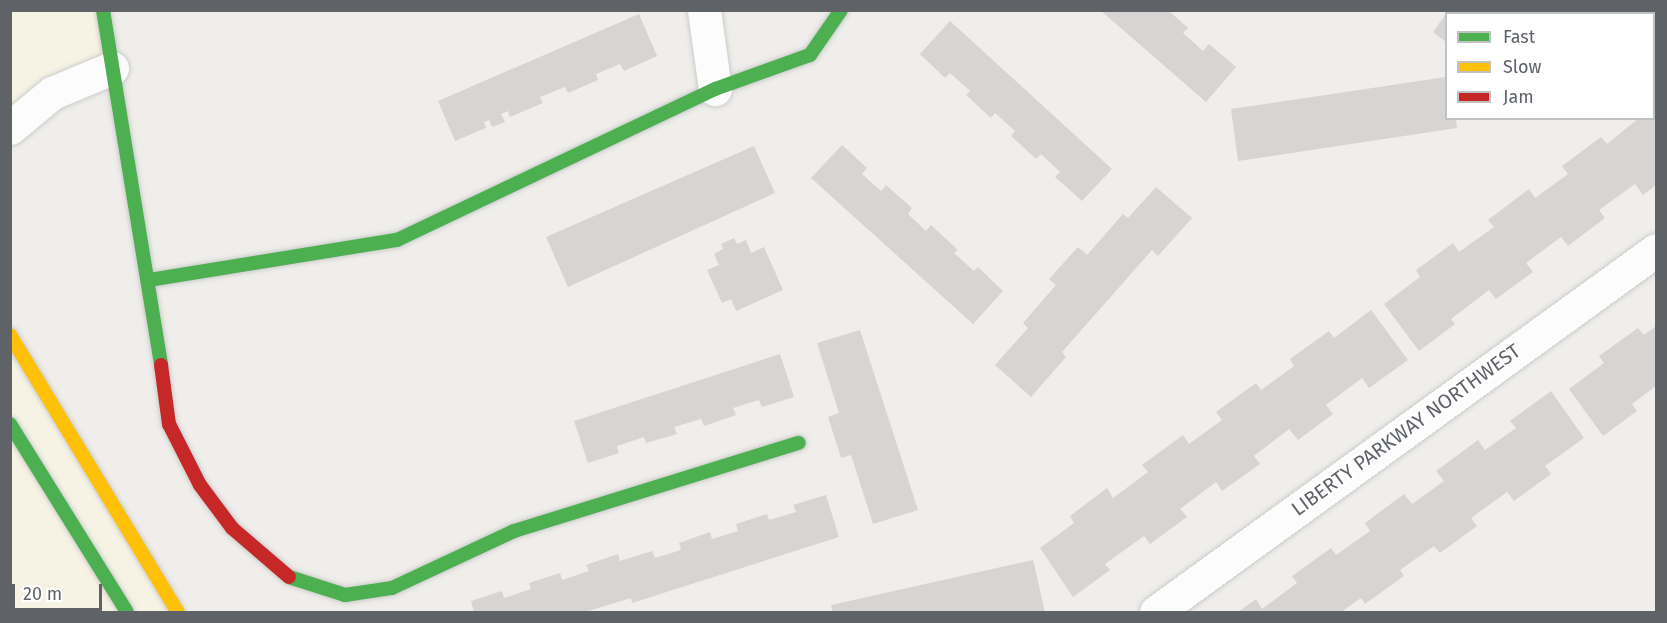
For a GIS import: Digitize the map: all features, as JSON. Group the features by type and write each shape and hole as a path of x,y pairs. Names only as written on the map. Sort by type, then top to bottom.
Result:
{"street":[{"path":"103,10 150,280 170,424 200,485 232,528 288,577 345,595 392,588 514,531 799,442"},
{"path":"704,10 715,89"},
{"path":"150,280 397,240 715,89 810,55 841,10"},
{"path":"10,128 52,93 112,68"},
{"name":"LIBERTY PARKWAY NORTHWEST","path":"1156,612 1656,250"},
{"path":"10,334 178,612"},
{"path":"10,424 127,612"}],"shaded area":[{"path":"11,11 105,11 113,55 11,124"},
{"path":"11,356 191,612 11,612"}],"building":[{"path":"1100,10 1168,10 1188,28 1183,33 1203,51 1209,44 1236,67 1206,102"},
{"path":"1449,10 1505,10 1476,12 1448,12"},
{"path":"639,14 657,56 624,71 620,64 596,74 598,80 568,93 565,87 540,97 543,103 510,117 508,111 501,114 505,122 492,127 489,120 484,122 486,128 455,141 438,101"},
{"path":"1445,15 1445,41 1433,32"},
{"path":"950,21 1112,169 1082,201 1055,177 1060,172 1041,154 1036,159 1011,136 1015,131 995,113 991,118 966,95 970,91 950,73 945,78 920,54"},
{"path":"1445,77 1445,120 1456,120 1457,128 1238,161 1231,109"},
{"path":"1656,98 1656,185 1643,195 1635,184 1599,210 1605,218 1568,246 1561,237 1526,263 1533,272 1496,299 1489,290 1451,319 1455,324 1419,351 1384,304 1420,277 1416,270 1453,243 1459,252 1494,227 1488,220 1529,189 1535,198 1568,174 1562,166 1601,137 1607,144 1637,120 1655,120"},
{"path":"842,145 867,168 862,174 881,191 886,185 912,208 908,214 926,231 931,225 958,250 954,253 974,271 978,267 1003,291 973,324 811,178"},
{"path":"754,146 775,193 568,287 546,237"},
{"path":"1156,187 1192,218 1158,256 1152,250 1062,352 1066,357 1031,397 995,365 1028,328 1023,323 1056,285 1049,279 1078,247 1087,255 1123,214 1128,218"},
{"path":"734,238 737,244 746,240 751,253 764,247 783,290 736,311 731,299 722,303 707,270 719,265 714,254 723,249 721,244"},
{"path":"1371,310 1408,360 1369,388 1362,378 1326,405 1333,414 1298,440 1289,429 1254,456 1260,464 1222,491 1216,482 1180,509 1187,517 1150,544 1144,536 1105,564 1110,570 1073,597 1040,548 1074,523 1070,516 1107,488 1113,498 1148,472 1142,465 1183,435 1189,444 1222,420 1216,412 1256,383 1261,390 1294,366 1290,359 1329,331 1334,338"},
{"path":"1656,326 1656,386 1632,404 1637,411 1603,436 1569,389 1604,363 1599,356 1638,328 1644,335"},
{"path":"860,330 918,510 873,524 851,455 841,458 828,417 839,413 817,343"},
{"path":"780,354 794,397 762,407 759,400 733,408 736,415 704,426 701,419 674,427 677,434 646,443 644,437 617,446 619,453 588,463 574,421"},
{"path":"1551,391 1584,438 1545,466 1551,474 1514,501 1507,492 1471,518 1477,526 1440,553 1434,546 1400,570 1404,576 1365,604 1361,598 1341,612 1238,612 1256,599 1262,609 1297,583 1292,576 1331,548 1336,555 1370,531 1365,523 1404,494 1412,504 1444,481 1436,471 1478,440 1485,450 1516,428 1510,421"},
{"path":"826,495 839,537 632,603 631,598 585,612 474,612 471,601 502,591 504,598 531,589 529,583 560,573 562,580 589,571 586,565 618,554 620,561 652,551 655,558 681,550 679,543 710,532 712,539 738,531 736,524 767,514 769,520 796,512 793,505"},
{"path":"1033,560 1045,612 833,612 831,605"}],"traffic: fast":[{"path":"103,10 161,365"},
{"path":"149,280 397,240 715,89 810,55 841,10"},
{"path":"10,424 127,612"},
{"path":"289,577 345,595 392,588 514,531 799,443"}],"traffic: slow":[{"path":"10,335 178,612"}],"traffic: jam":[{"path":"161,365 169,424 200,485 232,528 289,577"}]}
